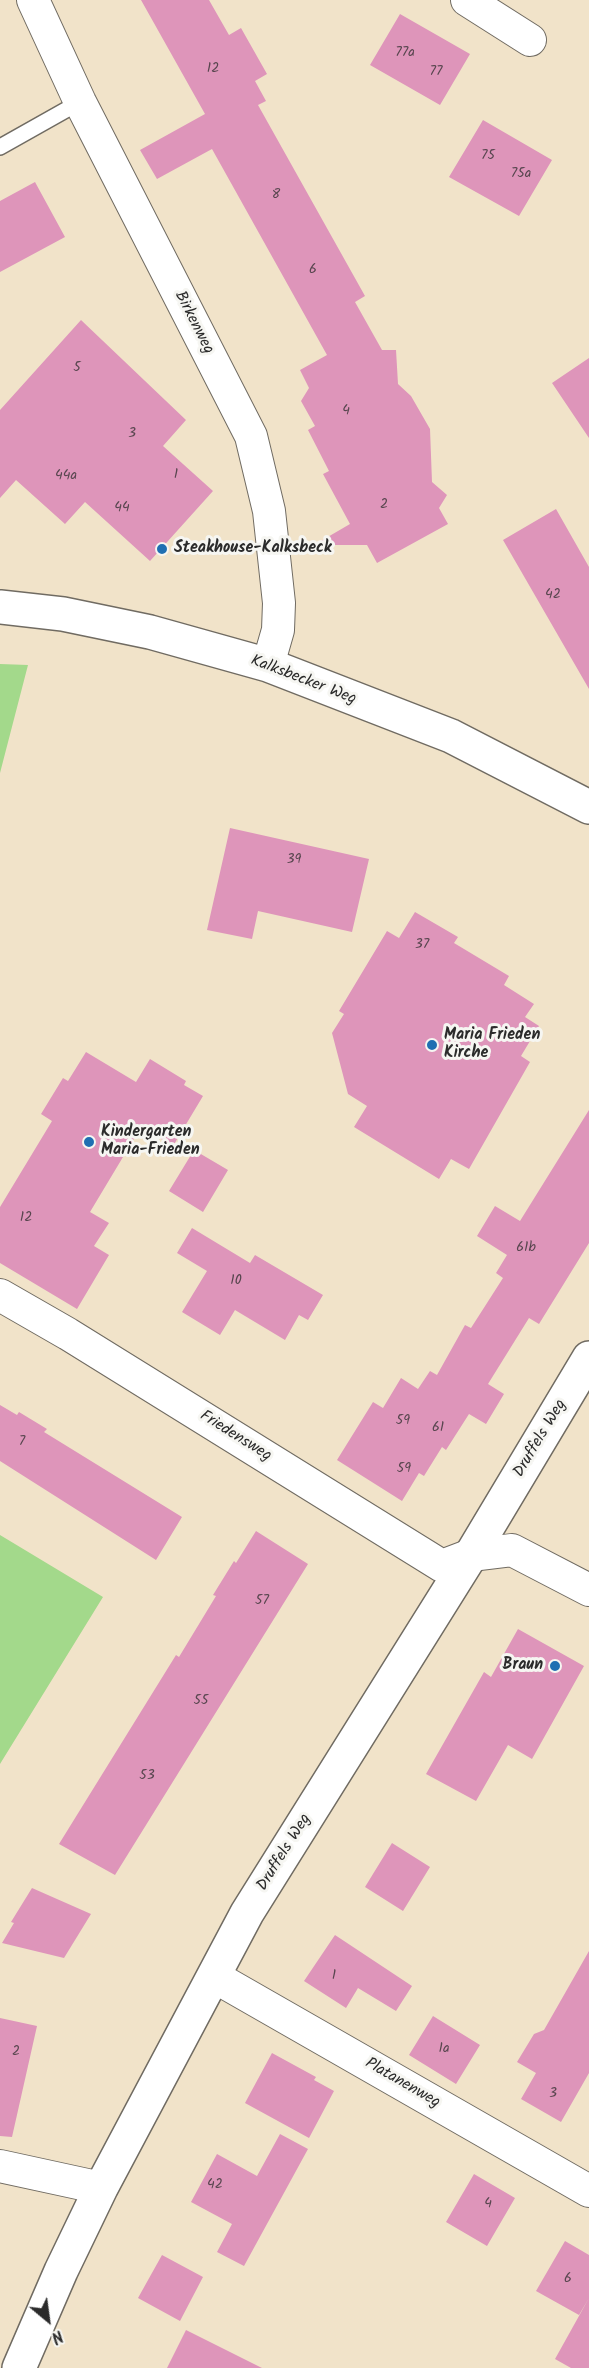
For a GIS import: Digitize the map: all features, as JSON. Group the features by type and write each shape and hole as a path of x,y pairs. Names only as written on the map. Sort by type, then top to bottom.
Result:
{"street":[{"name":"Birkenweg","path":"33,0 80,102 251,436 269,511 279,603 278,630 268,665"},
{"path":"467,0 530,40"},
{"name":"Kalksbecker Weg","path":"0,607 63,614 150,632 268,665 451,736 589,807"},
{"name":"Friedensweg","path":"0,1295 69,1334 442,1566 471,1555"},
{"name":"Druffels Weg","path":"19,2368 61,2271 101,2188 247,1914 471,1555 589,1358"},
{"path":"471,1555 512,1550 589,1590"},
{"name":"Platanenweg","path":"215,1977 589,2191"},
{"path":"0,2166 101,2188"}],"lane":[{"path":"0,147 80,102"}],"green space":[{"path":"0,664 28,665 0,773"},
{"path":"0,1535 103,1597 0,1764"}],"building":[{"path":"141,0 209,0 229,35 241,28 267,74 255,81 266,101 258,105 365,296 355,302 382,350 396,350 398,384 411,396 430,429 432,482 447,495 439,508 448,524 377,563 367,545 314,545 350,524 323,474 329,471 308,430 315,426 301,401 309,388 300,370 327,355 212,149 157,179 140,150 205,114"},
{"path":"400,14 470,54 440,105 370,65"},
{"path":"483,120 552,160 519,216 449,177"},
{"path":"35,182 65,237 0,272 0,201"},
{"path":"81,320 186,420 163,446 213,491 150,561 85,502 65,524 16,480 0,498 0,410"},
{"path":"589,358 589,438 552,383"},
{"path":"556,509 589,567 589,689 503,540"},
{"path":"230,828 369,859 352,932 258,911 252,939 207,930"},
{"name":"Maria Frieden Kirche","path":"415,912 458,937 454,943 509,976 504,985 534,1004 525,1017 539,1026 521,1056 530,1062 469,1169 451,1159 439,1179 354,1127 367,1106 348,1094 332,1033 344,1014 339,1011 387,931 399,938"},
{"path":"86,1052 136,1082 150,1059 186,1081 184,1085 203,1096 173,1146 141,1127 90,1212 109,1223 94,1246 109,1255 77,1309 0,1263 0,1207 52,1121 41,1114 63,1078 68,1081"},
{"path":"589,1110 589,1243 539,1324 529,1318 488,1384 504,1394 486,1424 469,1414 446,1450 442,1447 424,1476 419,1473 402,1501 337,1460 373,1402 383,1408 401,1378 418,1389 430,1371 437,1375 465,1325 471,1328 503,1278 496,1273 507,1255 477,1236 495,1206 520,1221"},
{"path":"194,1150 228,1170 203,1212 169,1191"},
{"path":"192,1228 250,1263 255,1255 323,1295 308,1320 299,1315 285,1340 235,1310 220,1335 182,1312 207,1271 177,1253"},
{"path":"0,1405 17,1415 19,1412 47,1429 44,1432 182,1517 156,1560 0,1461"},
{"path":"256,1531 308,1564 115,1875 59,1844 176,1655 179,1657 234,1561 236,1563"},
{"path":"518,1629 584,1666 532,1759 508,1745 476,1801 426,1774 484,1672 491,1677"},
{"path":"392,1843 430,1867 403,1911 365,1887"},
{"path":"32,1888 91,1914 64,1958 2,1943 14,1923 11,1922"},
{"path":"335,1935 412,1986 396,2011 358,1988 346,2008 304,1981"},
{"path":"589,1951 589,2073 561,2122 521,2099 536,2073 517,2062 534,2034 544,2030"},
{"path":"433,2016 480,2045 456,2084 409,2055"},
{"path":"0,2018 37,2026 12,2137 0,2136"},
{"path":"272,2053 316,2077 314,2080 334,2091 309,2138 245,2103"},
{"path":"280,2134 308,2149 244,2266 217,2252 232,2224 191,2202 217,2154 257,2176"},
{"path":"474,2174 515,2198 487,2246 446,2222"},
{"path":"565,2241 589,2255 589,2298 579,2315 536,2291"},
{"path":"162,2255 203,2277 180,2321 138,2298"},
{"path":"589,2298 589,2368 571,2368 555,2359"},
{"path":"186,2330 262,2368 167,2368"}],"place":[{"name":"Steakhouse-Kalksbeck","path":"162,549"},
{"name":"Maria Frieden Kirche","path":"432,1045"},
{"name":"Kindergarten Maria-Frieden","path":"89,1142"},
{"name":"Braun","path":"555,1666"}]}
